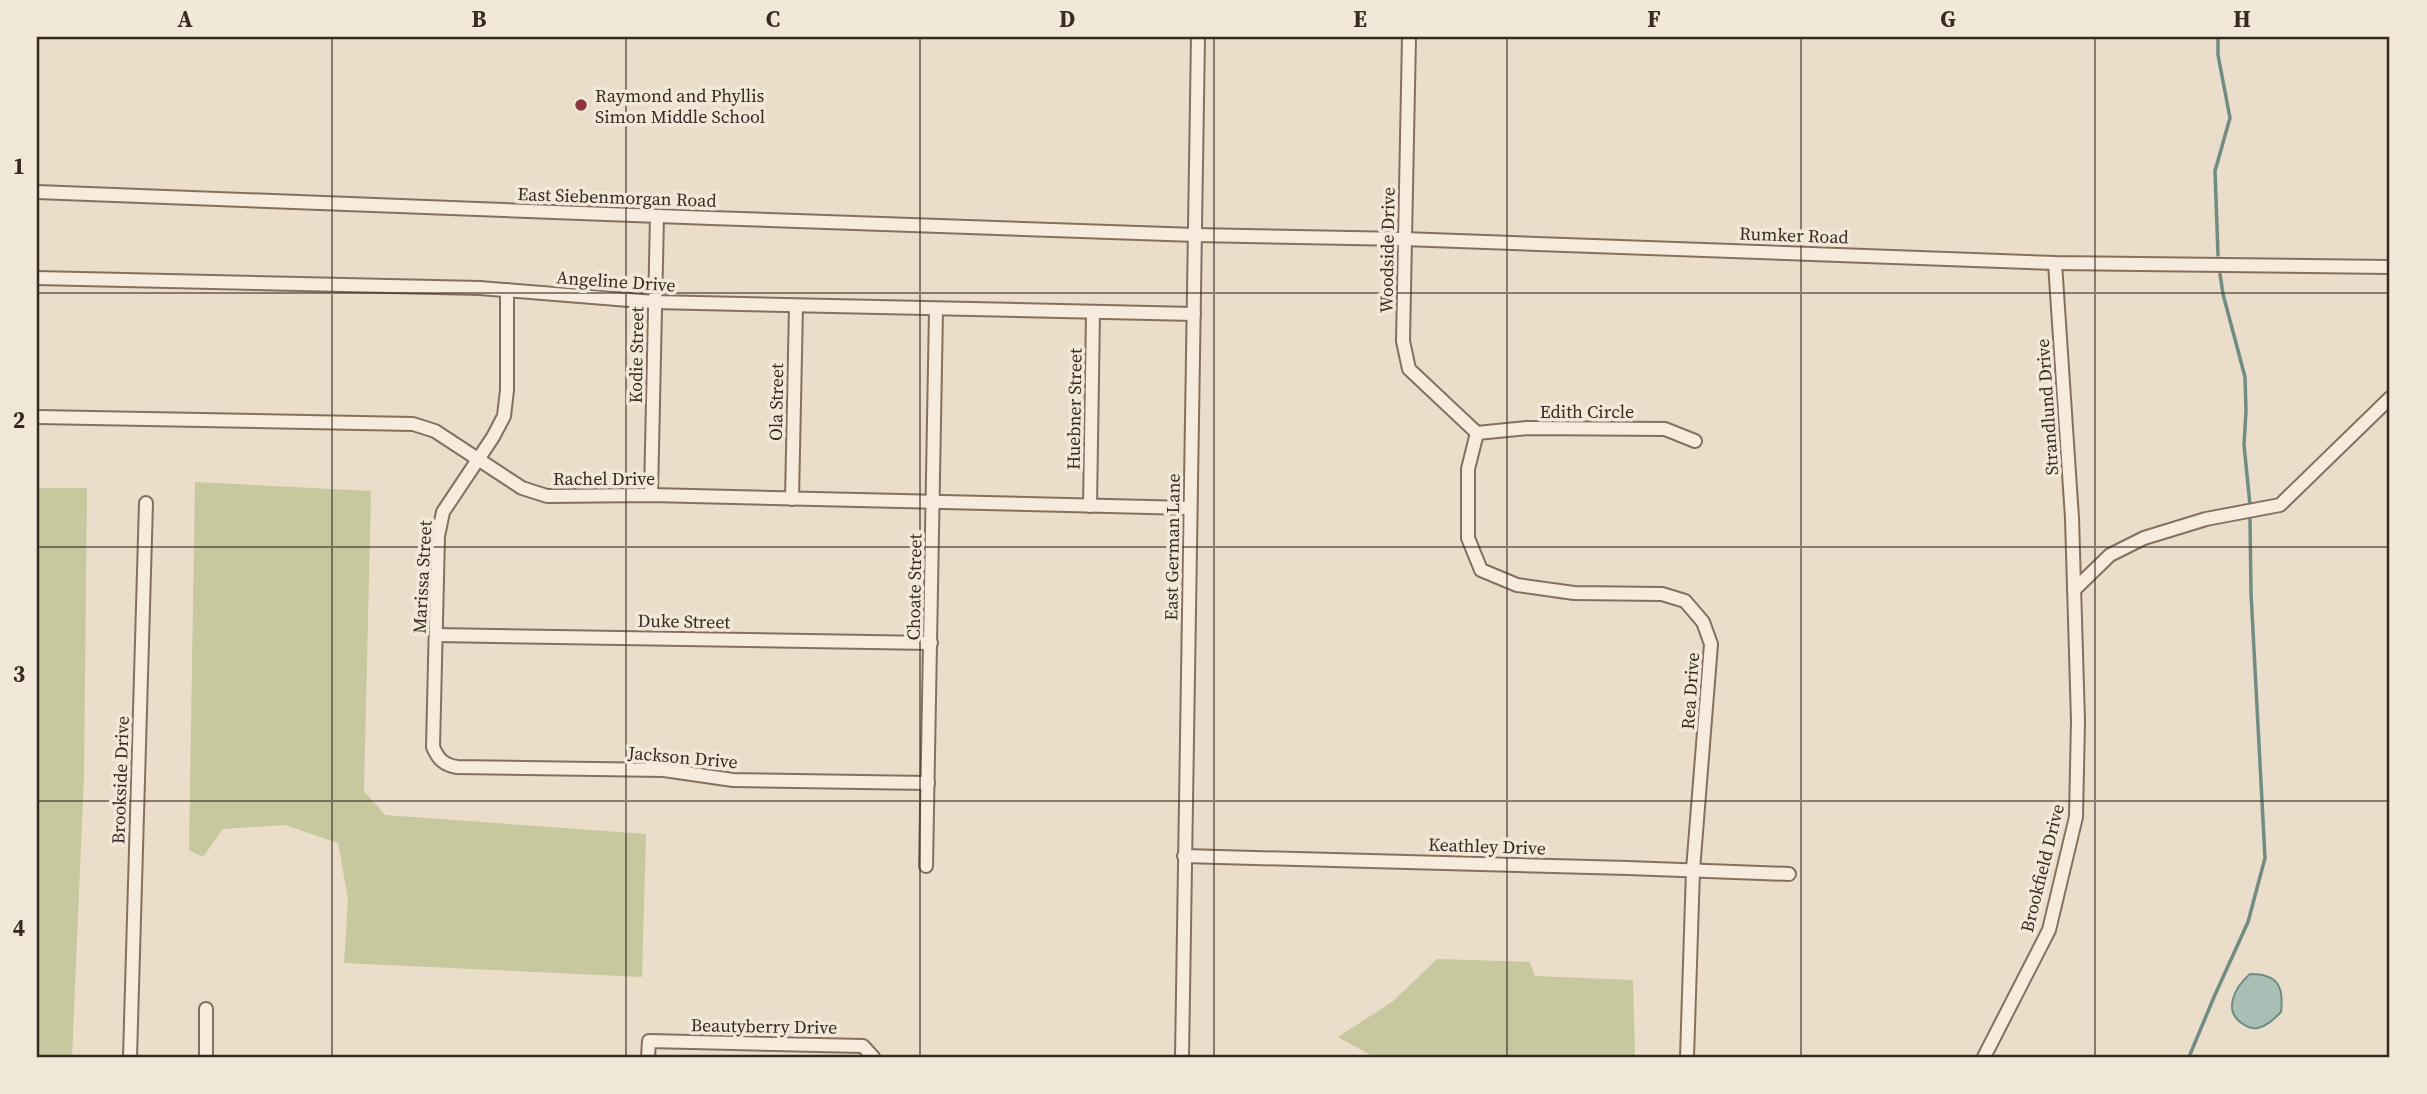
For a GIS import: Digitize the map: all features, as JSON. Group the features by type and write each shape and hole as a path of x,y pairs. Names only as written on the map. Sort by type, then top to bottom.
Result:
{"street":[{"name":"East German Lane","path":"1181,1057 1198,37"},
{"name":"Woodside Drive","path":"1409,37 1403,341 1409,369 1477,433"},
{"name":"East Siebenmorgan Road","path":"37,192 1196,235"},
{"name":"Kodie Street","path":"651,495 657,216"},
{"name":"Rumker Road","path":"1196,235 1404,239 2054,263 2390,267"},
{"name":"Strandlund Drive","path":"2054,263 2073,549"},
{"name":"Angeline Drive","path":"37,278 508,290 654,302 1194,314"},
{"name":"Marissa Street","path":"438,757 433,747 438,536 443,512 504,416 507,390 508,290"},
{"name":"Ola Street","path":"792,499 796,306"},
{"name":"Choate Street","path":"926,866 936,310"},
{"name":"Huebner Street","path":"1090,506 1093,313"},
{"path":"2074,590 2110,555 2144,538 2206,519 2280,505 2390,398"},
{"name":"Rachel Drive","path":"37,417 413,424 435,431 522,488 547,496 651,495 1190,508"},
{"name":"Edith Circle","path":"1477,433 1527,428 1665,429 1695,441"},
{"name":"Rea Drive","path":"1477,433 1468,469 1468,538 1481,570 1517,585 1574,593 1662,594 1685,601 1703,622 1711,643 1693,870 1687,1057"},
{"name":"Brookside Drive","path":"130,1057 146,503"},
{"name":"Brookfield Drive","path":"1984,1057 2049,930 2076,817 2078,721 2073,549"},
{"name":"Duke Street","path":"436,635 931,643"},
{"name":"Jackson Drive","path":"438,757 447,765 457,767 664,771 733,779 928,783"},
{"name":"Keathley Drive","path":"1184,856 1789,874"},
{"path":"206,1009 206,1057"},
{"name":"Beautyberry Drive","path":"648,1057 649,1041 863,1046 873,1057"}],"green space":[{"path":"195,482 371,491 364,791 385,815 646,834 642,977 344,963 348,899 338,843 285,825 223,829 203,857 189,850"},
{"path":"37,488 87,488 84,776 72,1057 37,1057"},
{"path":"1437,959 1530,962 1535,976 1633,980 1635,1057 1374,1057 1338,1037 1392,1002"}],"shaded area":[{"path":"2250,974 2273,979 2281,995 2281,1012 2258,1028 2243,1024 2233,1013 2236,992"}],"waterway":[{"path":"2218,37 2218,55 2230,118 2215,171 2218,255"},
{"path":"2220,274 2245,377 2244,445 2250,505"},
{"path":"2189,1057 2248,922 2265,858 2251,593 2250,519"}],"place":[{"name":"Raymond and Phyllis Simon Middle School","path":"581,105"}]}
